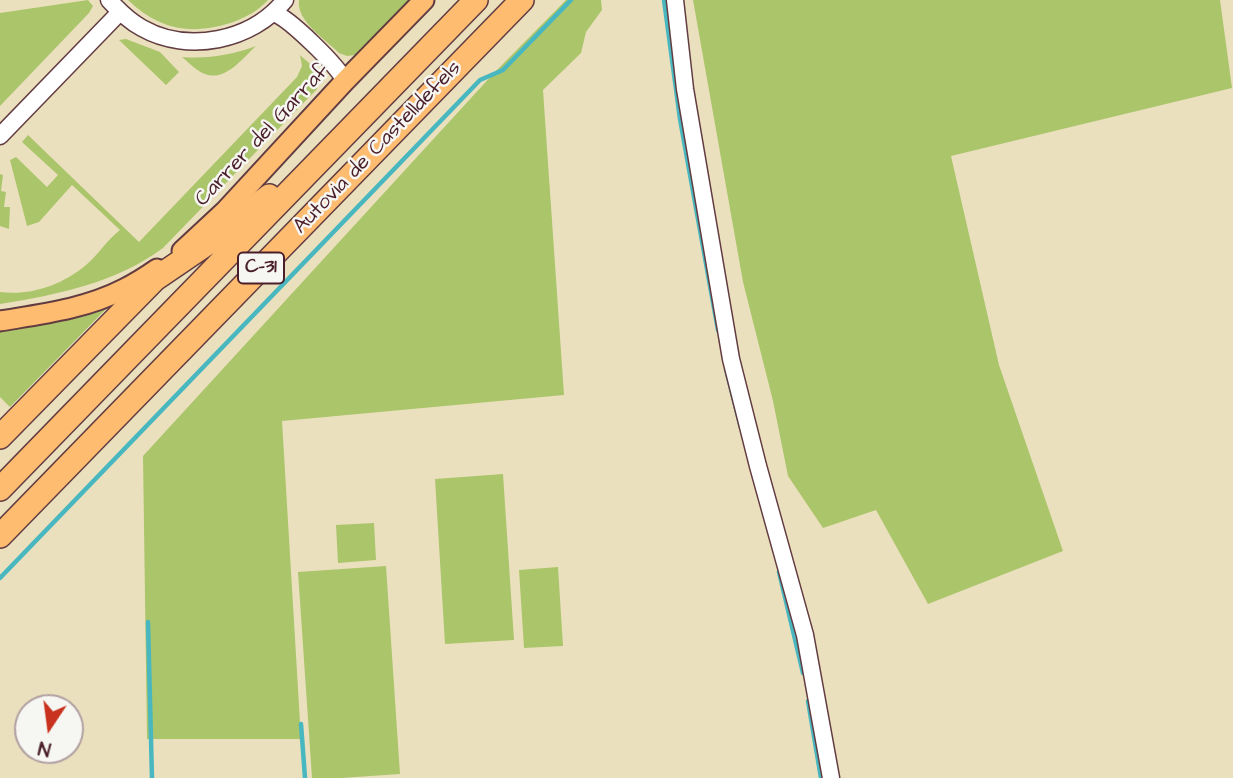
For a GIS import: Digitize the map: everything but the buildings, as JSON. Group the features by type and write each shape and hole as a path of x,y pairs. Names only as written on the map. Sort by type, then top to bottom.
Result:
{"highway":[{"name":"Autovia de Castelldefels","path":"0,489 477,0"},
{"name":"Autovia de Castelldefels","path":"0,536 522,0"},
{"path":"0,437 155,279 216,237 348,133"},
{"path":"124,289 155,279"}],"main road":[{"name":"Carrer del Garraf","path":"0,321 63,311 124,289 181,252 225,211 424,0"}],"street":[{"path":"0,136 114,6 142,28 187,42 220,40 244,32 274,13 285,0"},
{"path":"675,0 685,89 732,359 758,466 805,635 831,778"},
{"path":"274,13 286,20 337,67 345,81"}],"green space":[{"path":"88,0 93,6 89,13 0,106 0,13"},
{"path":"128,0 268,0 236,21 221,26 192,29 165,24"},
{"path":"299,0 415,0 362,54 347,56 339,53 319,36 307,22 299,8"},
{"path":"566,0 601,0 602,10 586,32 581,53 543,90 564,395 282,421 301,739 147,739 143,456 493,74"},
{"path":"693,0 1220,0 1232,88 951,156 999,365 1063,551 928,604 876,510 823,528 788,476 773,401 743,282"},
{"path":"126,39 160,52 179,72 166,85 119,40"},
{"path":"256,46 233,68 220,75 202,73 182,57 220,56"},
{"path":"300,55 317,73 317,89 163,248 106,279 64,292 0,304 0,292 46,288 77,272 120,230 72,185 39,222 27,226 10,160 16,157 47,187 58,175 22,142 28,135 139,242 297,77 302,66"},
{"path":"0,174 3,175 1,191 6,192 4,207 10,207 9,229 0,226"},
{"path":"105,310 10,407 0,397 0,327"},
{"path":"503,474 514,640 445,644 435,479"},
{"path":"374,523 376,560 338,563 336,525"},
{"path":"386,566 400,774 312,778 298,572"},
{"path":"558,567 563,646 524,648 519,570"}],"waterway":[{"path":"0,578 480,80 503,70 571,0"},
{"path":"664,0 680,119 718,330"},
{"path":"726,369 741,428"},
{"path":"779,572 803,673"},
{"path":"148,622 152,778"},
{"path":"808,701 821,778"},
{"path":"301,724 305,778"}]}
